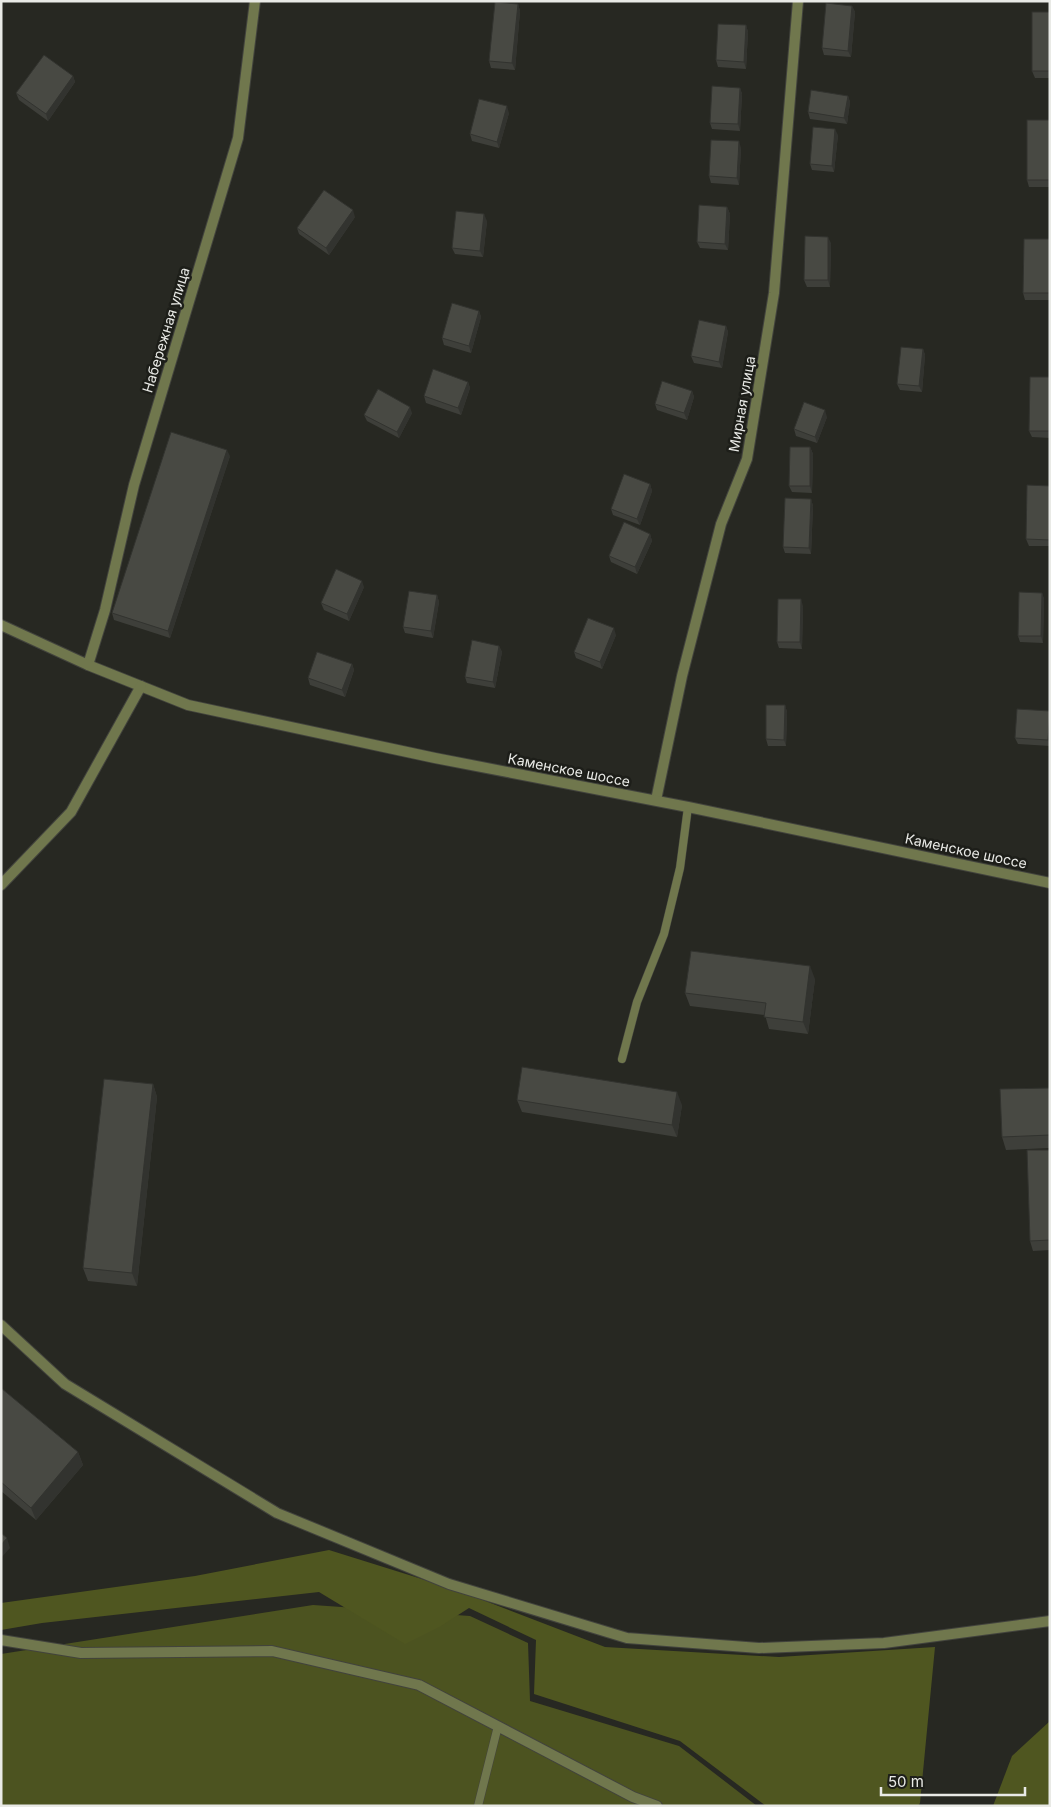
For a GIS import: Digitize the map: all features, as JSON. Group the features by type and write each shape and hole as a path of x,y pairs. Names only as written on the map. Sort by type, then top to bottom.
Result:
{"street":[{"name":"Набережная улица","path":"88,665 105,610 134,485 238,138 255,1"},
{"name":"Мирная улица","path":"656,800 682,676 721,524 746,459 774,293 798,1"},
{"name":"Каменское шоссе","path":"1,625 88,665 188,705 435,758 656,800 1050,883"},
{"path":"1,885 71,812 141,686"},
{"path":"1,1325 65,1384 277,1513 449,1584 627,1638 768,1648 884,1643 1050,1621"},
{"path":"2,1642 81,1653 272,1651 419,1685 633,1798 658,1806"}],"lane":[{"path":"622,1059 637,1002 664,934 680,868 688,807"},
{"path":"478,1806 498,1726"}],"green space":[{"path":"329,1550 457,1590 605,1647 779,1657 935,1647 920,1803 918,1806 766,1806 680,1741 534,1694 536,1640 469,1608 441,1626 405,1644 319,1592 42,1623 1,1630 1,1603 195,1576"},
{"path":"313,1605 470,1616 528,1643 530,1701 679,1746 757,1806 1,1806 1,1654"},
{"path":"1050,1721 1050,1806 993,1806 1012,1756"}],"building":[{"path":"495,2 518,4 512,63 489,61"},
{"path":"826,3 852,6 848,51 822,48"},
{"path":"1032,12 1050,12 1050,71 1032,71"},
{"path":"718,24 746,25 744,62 716,60"},
{"path":"44,55 73,76 46,114 16,93"},
{"path":"712,86 740,88 738,124 710,123"},
{"path":"811,90 848,96 844,118 808,112"},
{"path":"479,99 507,106 497,142 470,134"},
{"path":"1027,120 1050,120 1050,180 1027,180"},
{"path":"813,127 835,129 832,166 810,164"},
{"path":"711,140 739,141 737,178 709,176"},
{"path":"324,190 353,210 326,248 297,228"},
{"path":"699,205 727,207 725,244 697,242"},
{"path":"456,211 484,214 480,251 452,248"},
{"path":"805,236 828,237 828,280 804,280"},
{"path":"1024,239 1050,239 1050,293 1023,293"},
{"path":"452,303 479,311 469,346 442,338"},
{"path":"699,320 726,326 719,362 691,356"},
{"path":"901,347 923,349 919,386 897,384"},
{"path":"433,369 468,382 458,408 424,396"},
{"path":"1030,377 1050,377 1050,431 1029,431"},
{"path":"662,381 692,391 684,413 655,404"},
{"path":"378,389 410,407 397,432 364,415"},
{"path":"804,402 825,410 815,437 794,429"},
{"path":"171,432 227,450 168,631 112,613"},
{"path":"790,447 810,447 810,486 789,486"},
{"path":"624,474 650,484 637,519 611,509"},
{"path":"1027,485 1050,486 1050,540 1026,539"},
{"path":"785,498 811,499 809,548 783,547"},
{"path":"624,522 650,534 635,567 609,556"},
{"path":"336,569 362,581 347,614 321,603"},
{"path":"409,591 437,595 431,631 403,627"},
{"path":"1019,592 1042,593 1041,636 1018,636"},
{"path":"778,599 801,599 800,642 777,642"},
{"path":"588,618 614,628 600,662 574,652"},
{"path":"472,640 499,646 493,682 465,677"},
{"path":"317,652 352,664 342,690 308,678"},
{"path":"766,705 785,705 784,740 766,739"},
{"path":"1017,709 1050,711 1048,740 1015,738"},
{"path":"691,951 810,966 803,1022 764,1017 766,1003 685,993"},
{"path":"522,1067 677,1092 672,1125 517,1100"},
{"path":"104,1079 153,1084 132,1273 83,1268"},
{"path":"1050,1088 1050,1135 1002,1137 1000,1089"},
{"path":"1027,1150 1050,1150 1050,1240 1030,1241"},
{"path":"1,1388 78,1452 31,1508 1,1482"},
{"path":"1,1533 7,1538 1,1545"}]}
